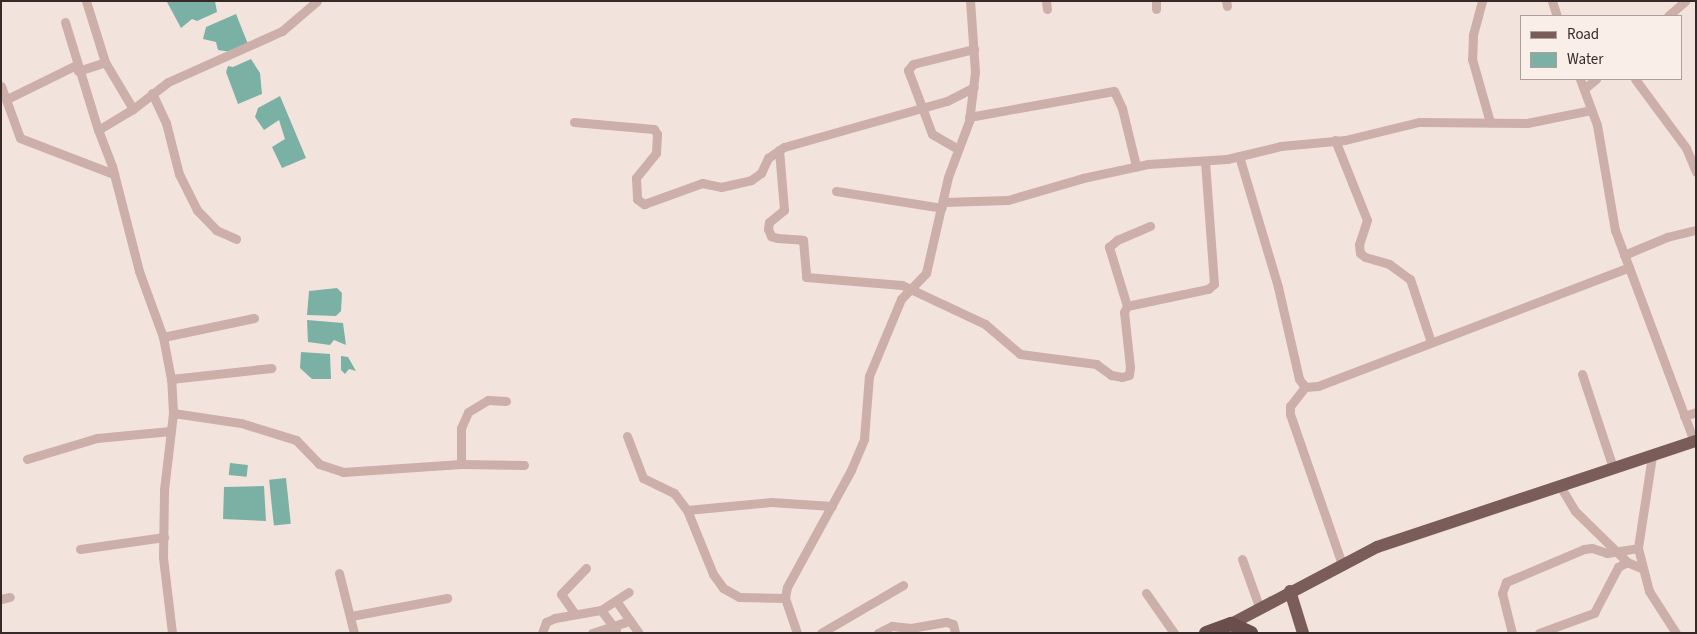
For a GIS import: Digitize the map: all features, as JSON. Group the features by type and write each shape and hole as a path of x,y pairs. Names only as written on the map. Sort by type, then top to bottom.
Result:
{"highway":[{"path":"1206,633 1231,624 1251,633"}],"main road":[{"path":"1231,624 1376,547 1695,441"},
{"path":"1290,591 1303,633"}],"street":[{"path":"86,1 105,62 133,109"},
{"path":"98,130 133,109 168,82 282,30 317,1"},
{"path":"797,633 785,598 794,571 832,506 864,439 868,376 897,306 926,273 942,205 958,149 970,117 974,86 974,49 970,1"},
{"path":"1482,1 1473,35 1472,59 1490,122"},
{"path":"1552,1 1557,15"},
{"path":"1669,15 1685,1"},
{"path":"65,22 77,68 114,174 139,271 163,337 171,379 173,413 164,490 164,537 172,633"},
{"path":"958,149 932,134 920,107 910,66 974,49"},
{"path":"7,99 77,68 105,62"},
{"path":"1580,80 1591,110 1615,230 1695,441"},
{"path":"1584,89 1595,80"},
{"path":"1636,80 1686,148 1696,172"},
{"path":"1,86 20,138 114,174"},
{"path":"574,122 654,129 657,134 656,152 636,178 637,198 644,204 702,183 721,187 758,177 768,158 779,150 947,100 974,86"},
{"path":"970,117 1114,91 1118,96 1136,166"},
{"path":"152,93 166,123 179,174 197,210 216,230 236,239"},
{"path":"836,191 942,205 1008,200 1083,178 1136,166 1205,161 1239,156 1281,146 1335,140 1419,122 1527,123 1591,110"},
{"path":"1335,140 1368,220 1359,244 1360,253 1365,257 1389,264 1410,279 1431,342"},
{"path":"779,150 784,210 769,222 768,229 771,236 777,238 803,240 806,277 884,281 911,290 985,324 1020,354 1096,364 1111,375 1122,377 1129,375 1130,367 1124,312 1127,306 1109,247 1117,240 1150,226"},
{"path":"1239,156 1278,287 1299,378 1305,387"},
{"path":"1127,306 1208,289 1214,284 1205,161"},
{"path":"1624,255 1667,237 1696,230"},
{"path":"1342,564 1290,414 1290,406 1305,387 1318,386 1629,267"},
{"path":"163,337 254,318"},
{"path":"171,379 270,368"},
{"path":"1582,374 1613,468"},
{"path":"461,464 462,428 468,412 488,400 506,401"},
{"path":"1684,416 1696,412"},
{"path":"173,413 241,424 296,440 319,464 343,472 461,464 524,465"},
{"path":"27,459 96,438 171,431"},
{"path":"628,436 644,478 674,494 687,510 713,574 722,588 740,597 785,598"},
{"path":"1652,456 1638,548 1641,568 1649,591 1676,633"},
{"path":"1560,486 1576,511 1627,562 1641,568"},
{"path":"687,510 771,502 832,506"},
{"path":"80,549 164,537"},
{"path":"1512,633 1502,593 1506,582 1584,549 1617,552 1638,548"},
{"path":"1242,559 1260,609"},
{"path":"1539,633 1594,613 1618,567 1627,562"},
{"path":"575,614 561,594 586,568"},
{"path":"339,573 354,633"},
{"path":"821,633 903,584"},
{"path":"542,633 546,622 575,614 601,610 629,592"},
{"path":"1146,593 1174,633"},
{"path":"351,616 447,598"},
{"path":"616,602 639,633"},
{"path":"601,610 616,630"},
{"path":"592,633 616,630 630,621"},
{"path":"878,633 892,626 911,628 946,622 953,624 955,633"}],"water":[{"path":"215,1 217,12 197,21 192,19 181,28 167,2"},
{"path":"236,14 248,44 231,52 218,50 216,42 203,39 206,27"},
{"path":"251,59 260,73 262,94 238,104 226,72 228,66 233,67"},
{"path":"280,96 306,158 282,168 272,147 285,139 279,120 264,130 255,117 258,108"},
{"path":"337,288 342,293 341,311 336,316 307,315 309,291"},
{"path":"307,320 343,323 346,345 334,340 330,345 308,342"},
{"path":"301,352 330,354 331,379 312,379 300,368"},
{"path":"341,356 348,357 356,371 349,369 345,374 341,370"},
{"path":"230,463 248,465 247,477 229,475"},
{"path":"286,478 291,524 274,526 269,480"},
{"path":"264,486 266,521 223,519 224,487"}]}
